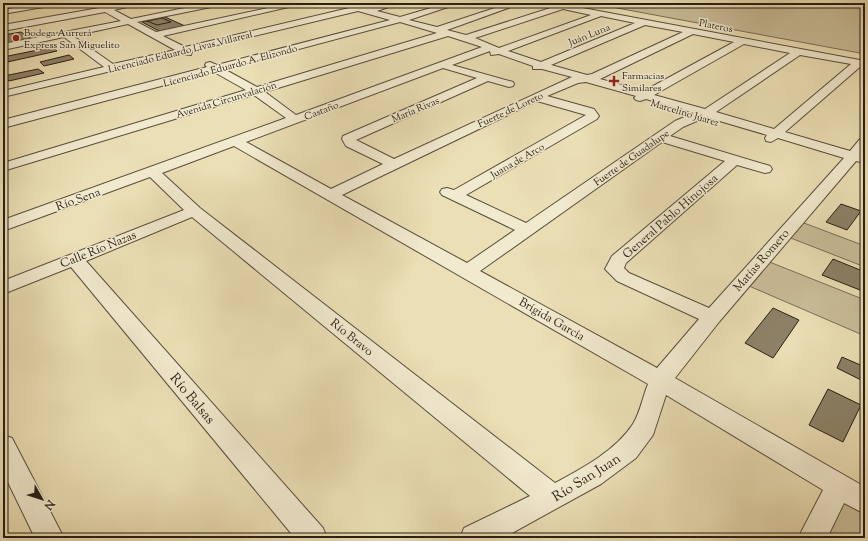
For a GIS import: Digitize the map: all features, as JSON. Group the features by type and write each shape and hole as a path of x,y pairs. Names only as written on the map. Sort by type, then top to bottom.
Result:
{"street":[{"path":"3,12 25,5 55,3"},
{"path":"96,3 255,90 277,104 295,120"},
{"path":"3,28 140,3"},
{"path":"3,47 221,3"},
{"path":"154,35 302,3"},
{"path":"338,3 466,38 491,51"},
{"name":"Licenciado Eduardo Livas Villareal","path":"3,94 183,50 396,3"},
{"name":"Licenciado Eduardo A. Elizondo","path":"3,124 399,20 456,3"},
{"name":"Avenida Circunvalación","path":"3,167 255,90 439,31 518,3"},
{"path":"466,38 576,3"},
{"name":"Plateros","path":"539,6 601,14 862,63"},
{"name":"Castaño","path":"153,172 442,65 491,51 601,14"},
{"name":"Juán Luna","path":"539,66 645,22"},
{"path":"439,31 491,51"},
{"name":"Fuerte de Loreto","path":"330,195 536,96 598,76 693,31"},
{"path":"66,35 112,68"},
{"path":"643,97 743,41"},
{"name":"Marcelino Júarez","path":"491,51 582,80 858,160"},
{"name":"Fuerte de Guadalupe","path":"468,271 685,120 702,115 799,51"},
{"path":"773,136 862,63"},
{"path":"442,65 510,84"},
{"name":"María Rivas","path":"393,164 351,143 348,139 487,78"},
{"name":"Juana de Arco","path":"526,230 451,194 593,116 590,112 536,96"},
{"name":"General Pablo Hinojosa","path":"660,137 735,160"},
{"name":"Brígida García","path":"237,142 660,380 865,500"},
{"name":"Matías Romero","path":"660,380 712,317 858,160 865,142"},
{"path":"735,160 765,169"},
{"name":"General Pablo Hinojosa","path":"712,317 623,277 614,269 618,260 735,160"},
{"name":"Río Bravo","path":"153,172 194,211 554,498"},
{"name":"Río Sena","path":"3,226 153,172"},
{"name":"Calle Río Nazas","path":"3,288 194,211"},
{"name":"Río Balsas","path":"74,259 312,538"},
{"name":"Río San Juan","path":"474,538 554,498 592,476 627,450 644,428 660,380"},
{"path":"3,446 50,538"},
{"path":"812,538 839,486"}],"shaded area":[{"path":"590,3 865,3 865,54"},
{"path":"796,220 865,246 865,267 783,235"},
{"path":"762,259 865,300 865,336 742,283"},
{"path":"839,486 865,500 865,538 812,538"}],"building":[{"path":"165,17 185,26 159,31 142,22"},
{"path":"162,18 171,22 157,25 147,21"},
{"name":"Bodega Aurrerá Express San Miguelito","path":"21,32 33,40 8,45 3,41 3,35"},
{"path":"53,47 57,51 3,63 3,57"},
{"path":"69,55 74,59 44,66 40,62"},
{"path":"38,69 44,73 9,81 4,76"},
{"path":"841,204 861,211 847,230 826,222"},
{"path":"833,259 865,272 865,292 822,275"},
{"path":"773,308 799,320 773,358 745,343"},
{"path":"842,357 865,367 865,382 837,368"},
{"path":"828,389 861,405 843,442 809,425"}],"place":[{"name":"Bodega Aurrerá Express San Miguelito","path":"16,38"},
{"name":"Farmacias Similares","path":"614,81"}]}
